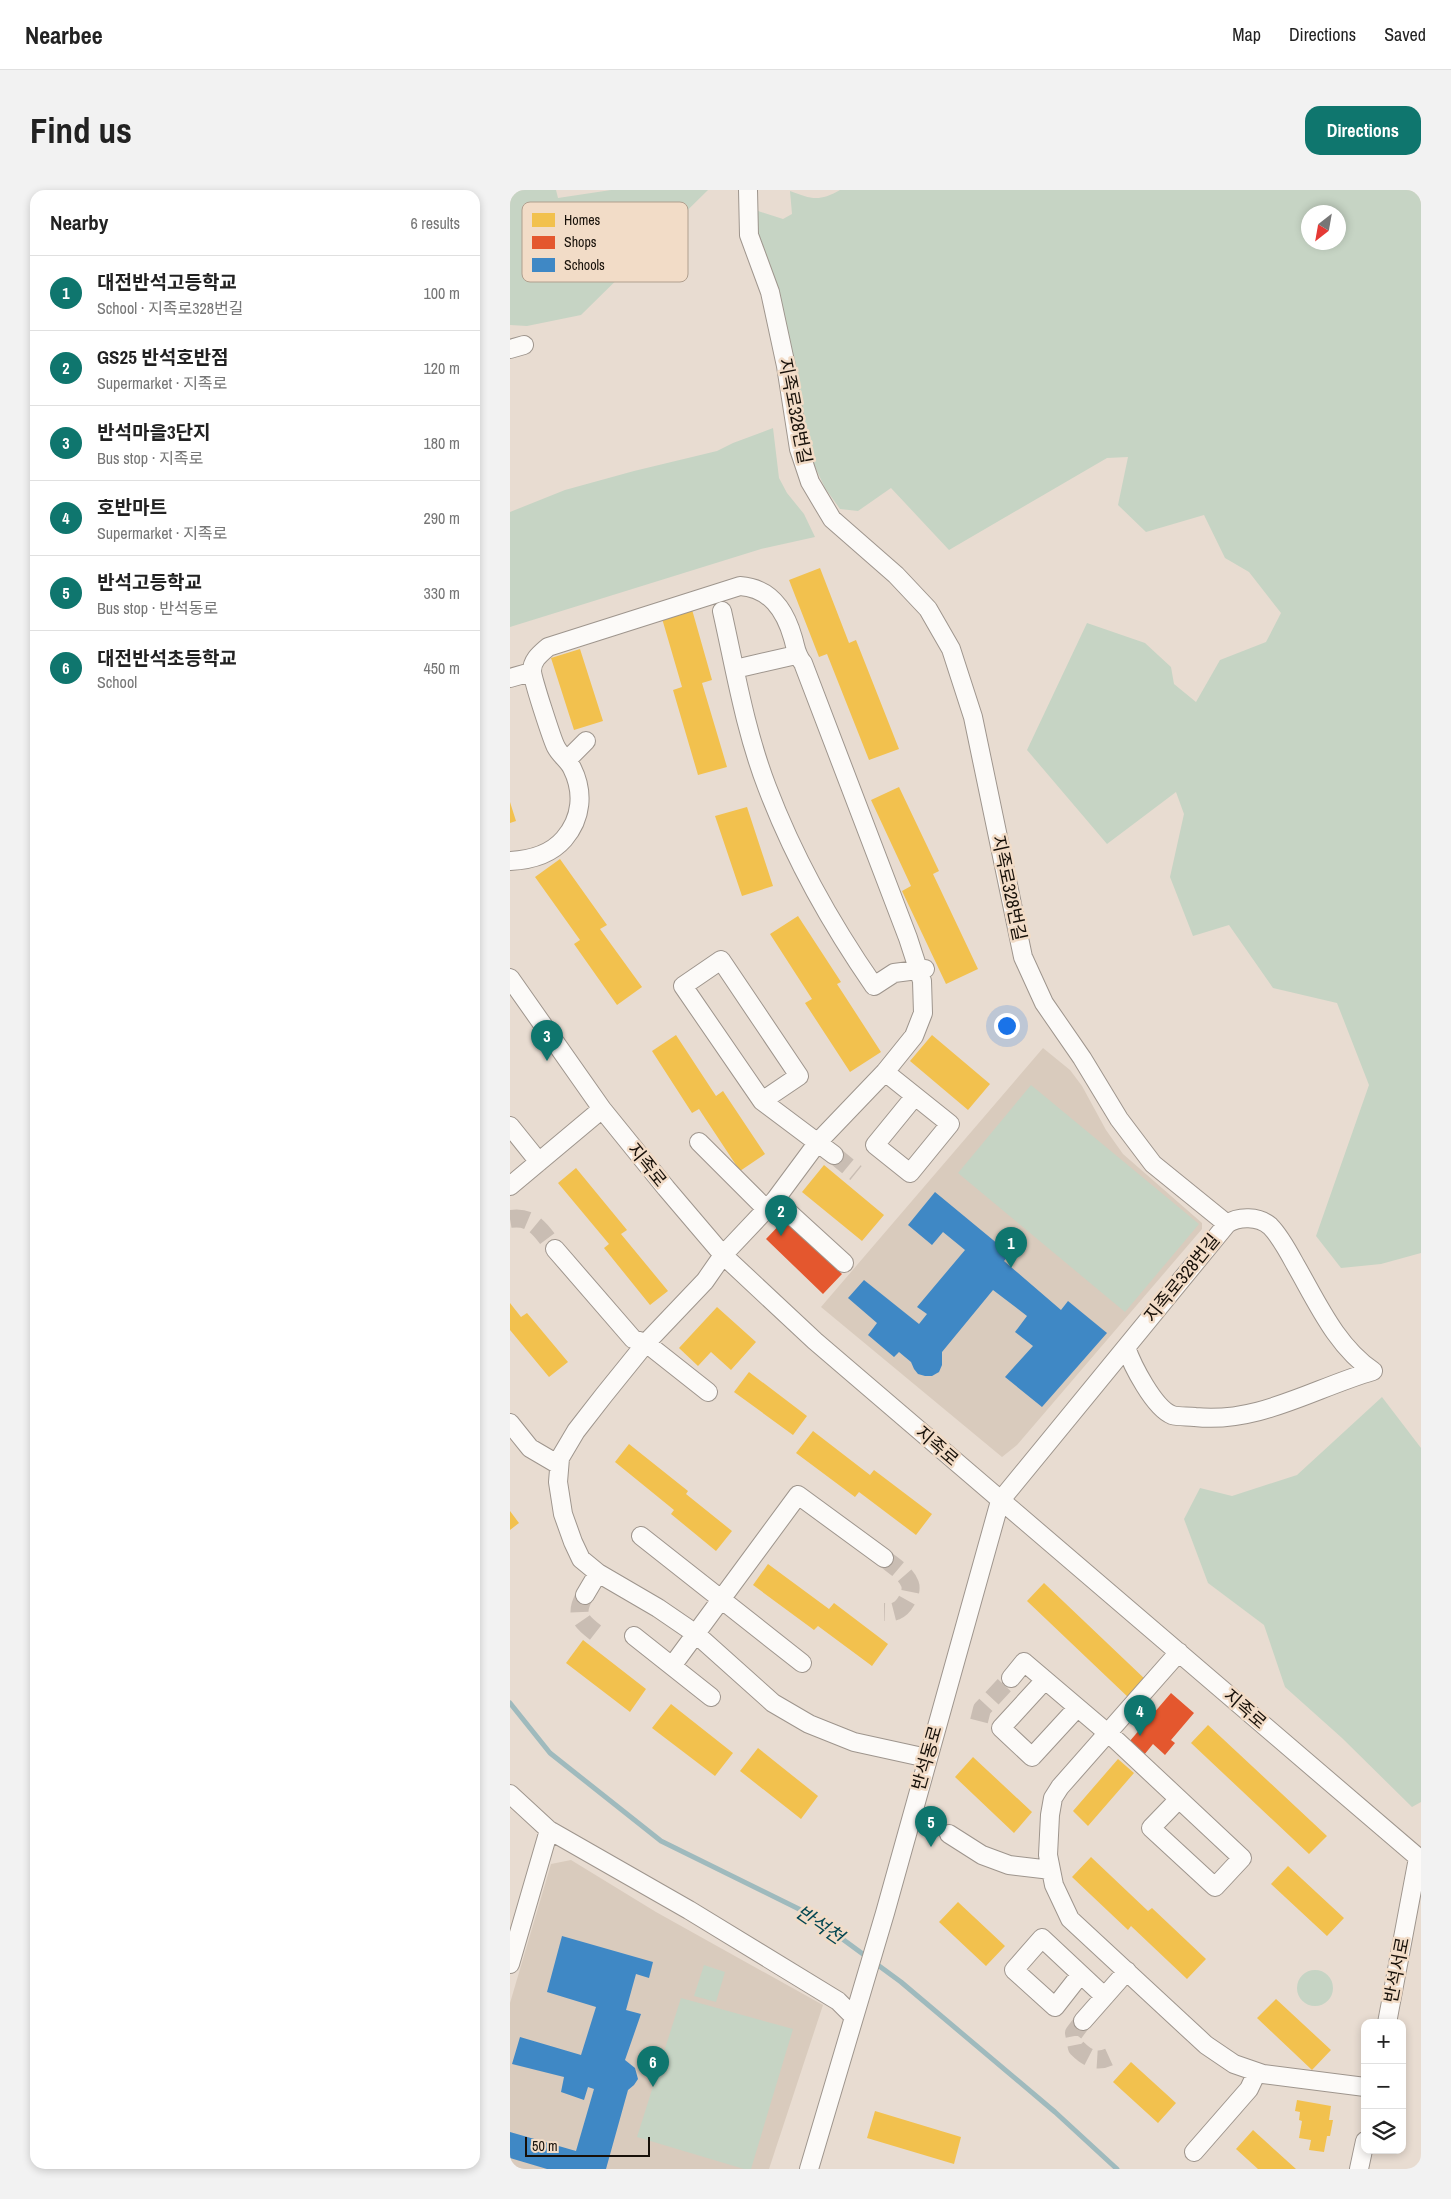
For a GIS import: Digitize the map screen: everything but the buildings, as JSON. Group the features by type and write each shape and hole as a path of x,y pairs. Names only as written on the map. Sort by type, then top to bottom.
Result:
{"street":[{"name":"지족로328번길","path":"748,190 749,235 770,292 786,366 799,449 810,482 832,519 896,575 928,609 951,649 973,717 1023,956 1044,1003 1082,1058 1119,1118 1153,1164 1227,1224 1000,1501"},
{"path":"510,861 523,861 558,846 569,834 577,817 581,800 580,787 567,760 556,747 531,672 536,657 548,647 740,586 753,587 766,593 777,602 793,638 796,655 803,663 922,970 923,1014 914,1036 885,1072 818,1142 770,1205 723,1255 705,1282 646,1343 576,1431 560,1458 558,1482 563,1514 582,1559 598,1573 658,1608 696,1634 773,1703 809,1724 854,1742 927,1758"},
{"path":"722,611 750,734 767,787 808,880 846,946 874,986 894,973 922,970"},
{"path":"735,669 796,655"},
{"path":"510,678 531,672"},
{"path":"567,760 586,742"},
{"path":"762,1101 800,1076 721,960 683,986 762,1101 834,1155"},
{"name":"지족로","path":"510,978 602,1109 723,1255 815,1342 1420,1859"},
{"path":"885,1072 915,1096"},
{"path":"510,1186 602,1109"},
{"path":"510,1126 539,1162"},
{"path":"699,1142 770,1205 844,1262"},
{"path":"1126,1347 1129,1358 1158,1405 1172,1414 1213,1419 1244,1416 1325,1389 1348,1378 1373,1371 1336,1334 1285,1247 1269,1225 1249,1218 1233,1220 1227,1224"},
{"path":"555,1248 632,1339 646,1343 708,1392"},
{"path":"510,1423 530,1448 559,1465"},
{"path":"672,1666 798,1495 884,1558"},
{"name":"반석동로","path":"809,2169 885,1914 1000,1501"},
{"path":"641,1536 802,1663"},
{"path":"585,1595 598,1573"},
{"path":"634,1636 712,1697"},
{"path":"1179,1652 1060,1787 1054,1798 1050,1814 1048,1856 1054,1885 1070,1919 1206,2044 1234,2064 1257,2072 1361,2086"},
{"path":"1011,1678 1024,1662 1107,1733 1179,1799 1242,1858 1215,1888 1151,1828 1179,1799"},
{"path":"1045,1680 1001,1728 1032,1757 1077,1708"},
{"path":"510,1794 549,1830 689,1910 838,2001 854,2016"},
{"path":"510,1964 549,1830"},
{"path":"950,1834 982,1855 1009,1864 1051,1870"},
{"name":"반석서로","path":"1388,2019 1420,1859"},
{"path":"1083,2021 1127,1972"},
{"path":"1080,1975 1104,1996"},
{"path":"1194,2152 1249,2089 1257,2072"},
{"path":"1359,2169 1362,2154"}],"shaded area":[{"path":"1043,1048 1070,1070 1082,1086 1106,1130 1123,1154 1202,1223 1202,1229 1017,1445 1002,1457 821,1307"},
{"path":"571,1860 656,1912 823,2005 769,2169 510,2169 510,2003 551,1864"}],"green space":[{"path":"510,190 556,190 558,198 611,190 708,190 688,210 688,202 522,202 522,282 615,282 581,315 527,326 510,325"},
{"path":"840,190 1421,190 1421,1253 1381,1264 1341,1268 1316,1236 1369,1085 1337,1003 1273,988 1229,925 1193,936 1170,877 1184,814 1176,792 1107,844 1027,750 1087,623 1145,643 1171,667 1174,684 1196,702 1220,660 1266,642 1281,613 1249,572 1225,558 1204,515 1146,532 1118,505 1128,457 1107,458 949,550 891,488 858,511 840,509 825,488 809,454 786,322 756,228 755,210 783,219 792,214 790,191 815,198"},
{"path":"773,428 779,478 787,493 804,514 815,537 761,549 510,627 510,512 565,490 717,451"},
{"path":"1031,1085 1199,1224 1125,1312 958,1173"},
{"path":"1382,1397 1421,1448 1421,1802 1412,1807 1342,1738 1285,1687 1264,1625 1208,1583 1184,1519 1200,1488 1232,1496 1297,1475"},
{"path":"704,1965 725,1972 716,2002 694,1996"},
{"path":"1315,1970 1322,1971 1328,1975 1332,1981 1332,1995 1328,2001 1322,2005 1315,2006 1308,2005 1302,2001 1298,1995 1297,1988 1298,1981 1302,1975 1308,1971"},
{"path":"681,1998 793,2029 751,2169 744,2169 637,2137"}],"waterway":[{"name":"반석천","path":"510,1703 550,1753 661,1841 807,1913 901,1982 1055,2112 1117,2169"}],"tunnel":[{"path":"834,1155 856,1173"},
{"path":"510,1219 518,1218 531,1222 555,1249"},
{"path":"884,1558 905,1576 911,1588 909,1596 902,1607 894,1612 884,1612"},
{"path":"585,1595 581,1603 580,1615 585,1624 601,1637"},
{"path":"979,1721 982,1709 1011,1678"},
{"path":"1083,2021 1074,2033 1077,2048 1092,2059 1100,2060 1109,2057"}],"place":[{"name":"반석마을3단지","path":"547,1061"},
{"name":"GS25 반석호반점","path":"781,1236"},
{"name":"대전반석고등학교","path":"1011,1268"},
{"name":"호반마트","path":"1140,1736"},
{"name":"반석고등학교","path":"931,1847"},
{"name":"대전반석초등학교","path":"653,2087"}]}
